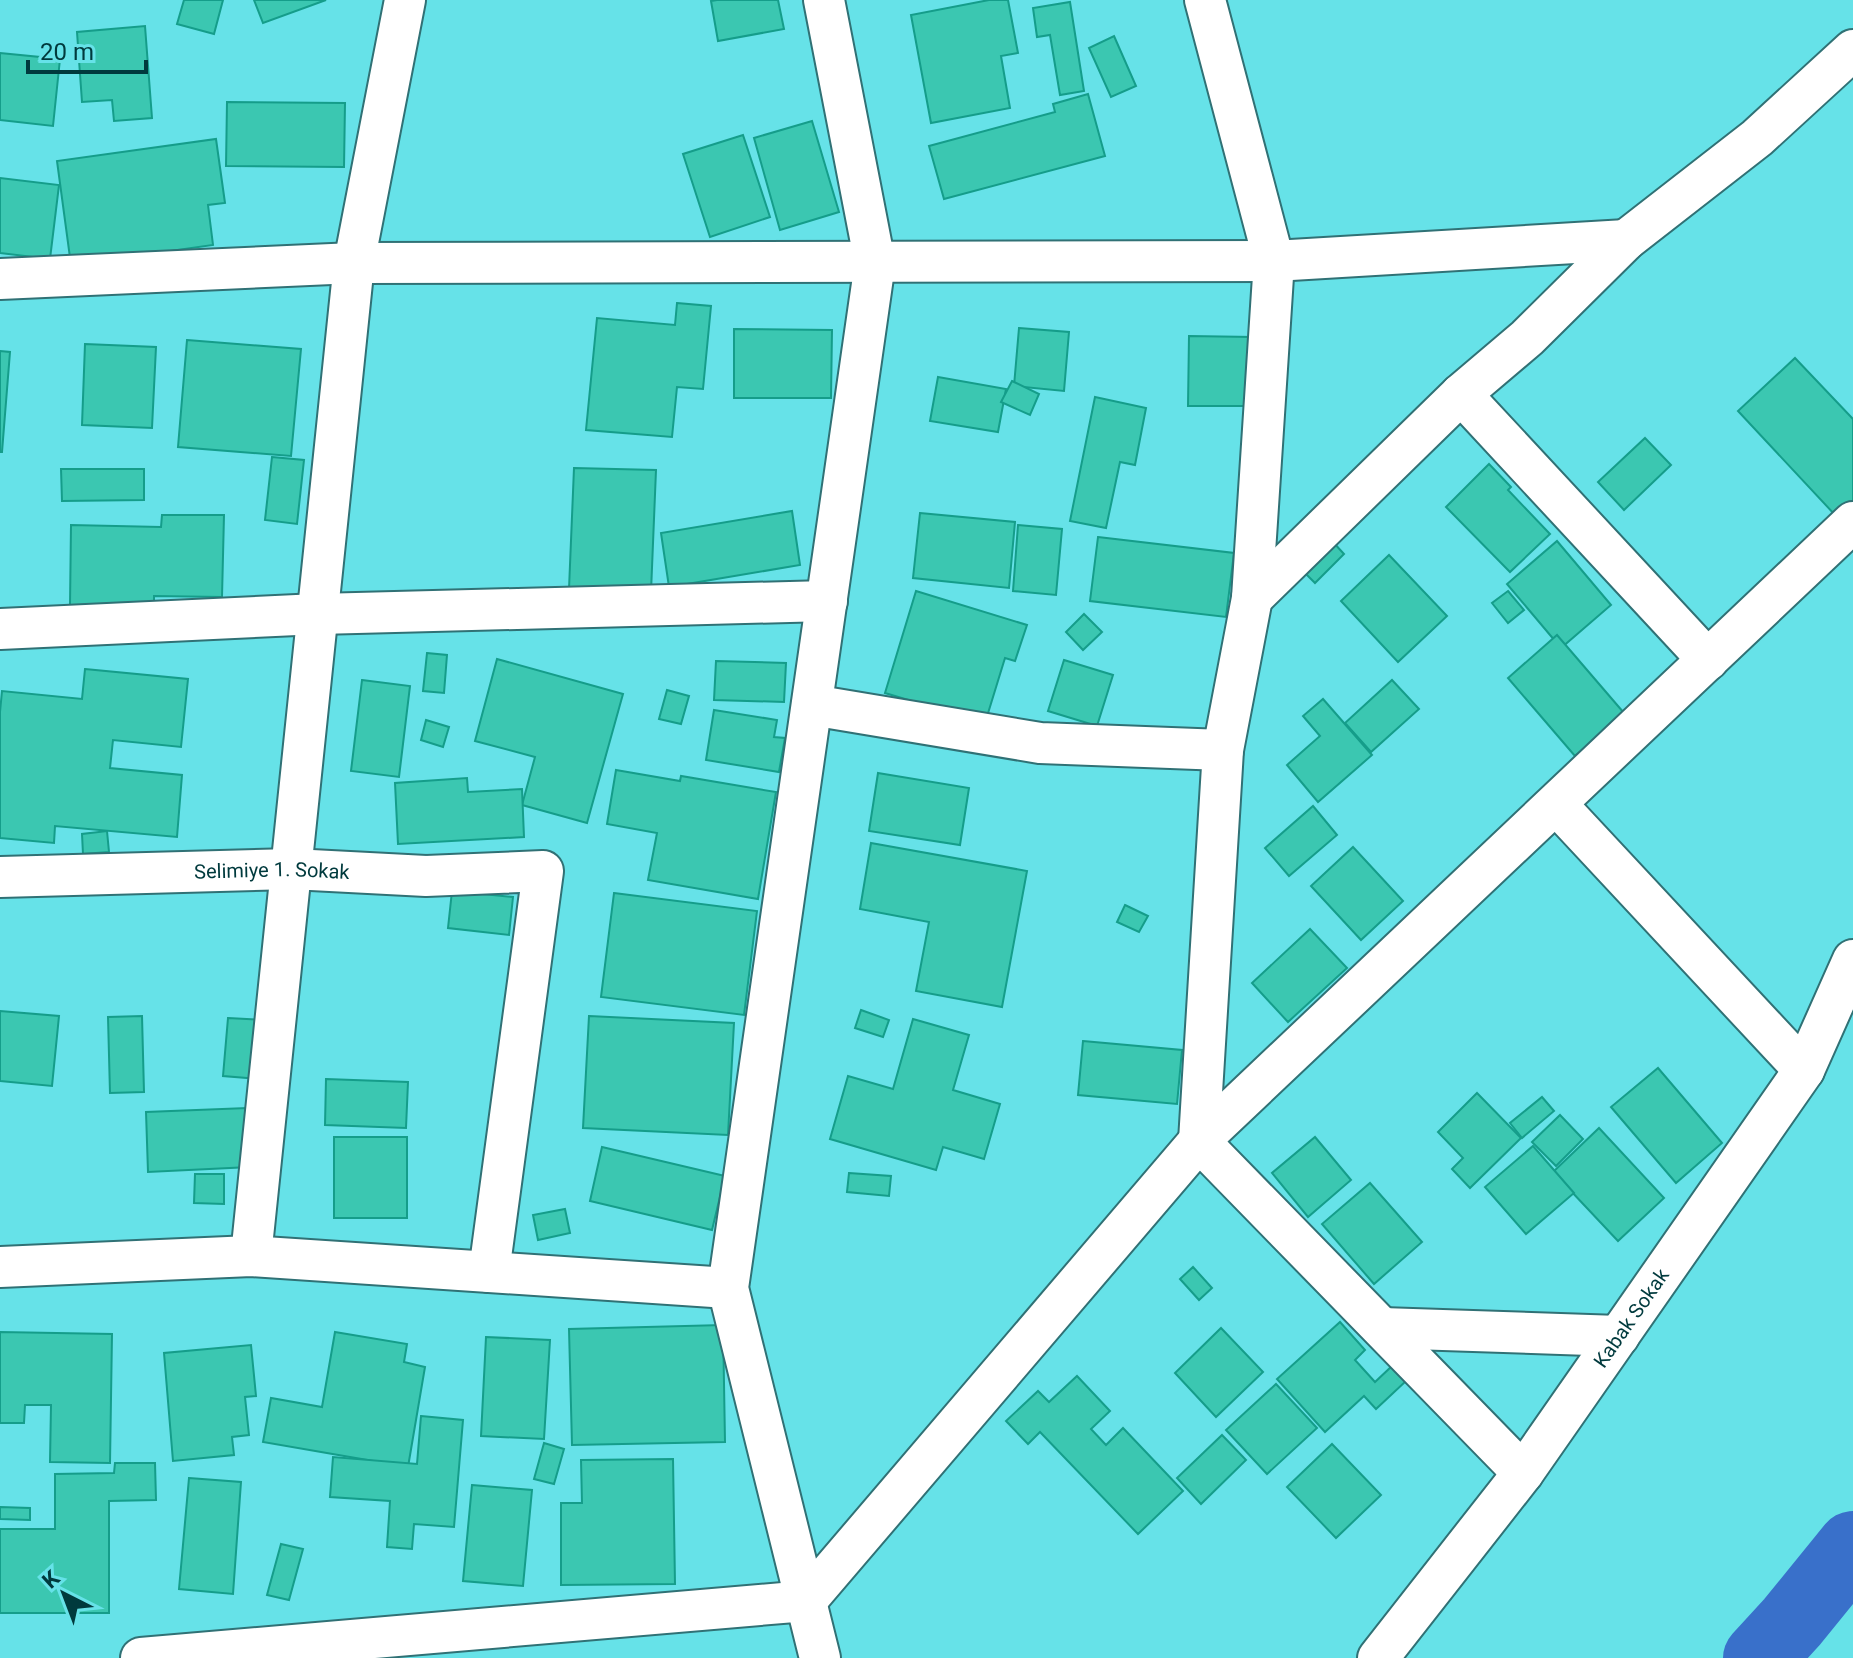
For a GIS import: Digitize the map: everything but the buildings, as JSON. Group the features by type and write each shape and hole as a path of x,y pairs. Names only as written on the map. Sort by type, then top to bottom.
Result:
{"street":[{"path":"251,1256 354,263 405,0"},
{"path":"820,1658 728,1288 875,263 824,0"},
{"path":"1205,0 1274,261 1252,598 1223,750 1199,1141 1523,1473"},
{"path":"1252,598 1461,394 1527,338 1626,240 1757,138 1853,50"},
{"path":"0,279 354,263 1274,261 1626,240"},
{"path":"1461,394 1708,660"},
{"path":"141,1658 806,1601 1199,1141 1853,522"},
{"path":"0,629 318,614 827,601"},
{"path":"812,705 1040,743 1223,750"},
{"path":"1556,804 1804,1070"},
{"name":"Selimiye 1. Sokak","path":"0,877 292,869 426,876 543,871 489,1272"},
{"name":"Kabak Sokak","path":"1378,1658 1523,1473 1804,1070 1853,960"},
{"path":"0,1267 251,1256 728,1288"},
{"path":"1382,1328 1619,1336"}],"waterway":[{"path":"1759,1658 1853,1547"}]}
